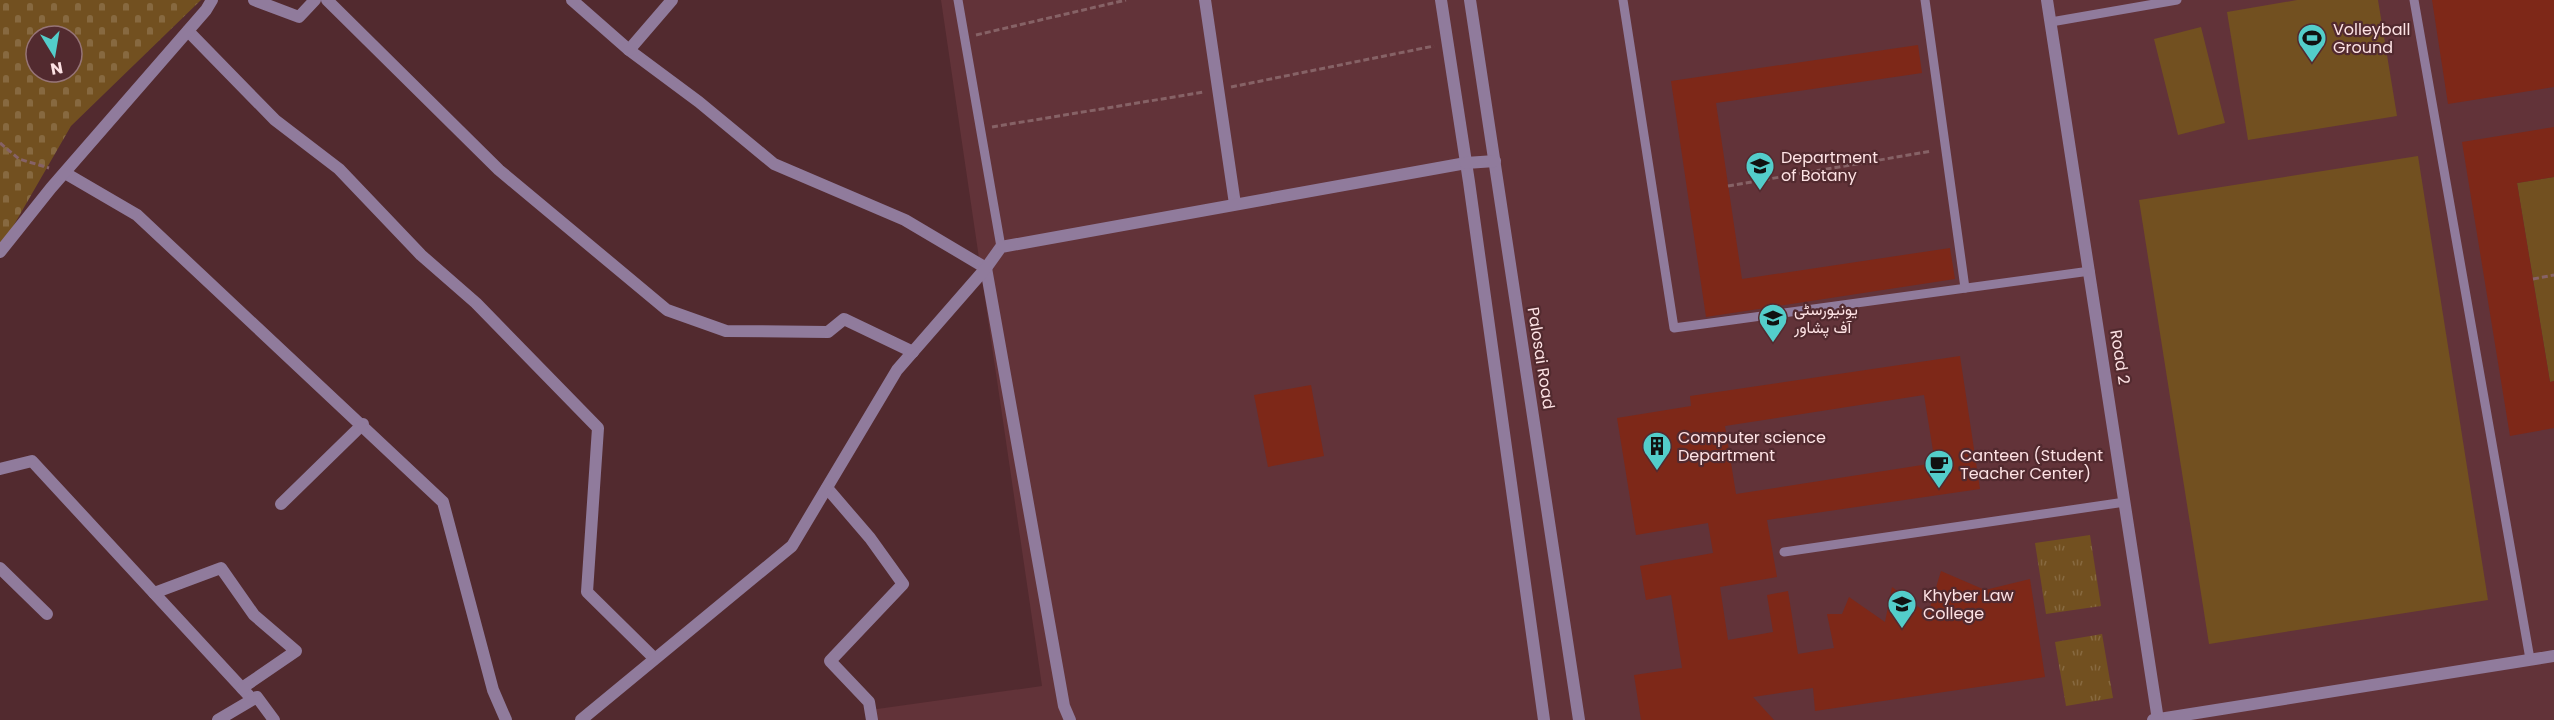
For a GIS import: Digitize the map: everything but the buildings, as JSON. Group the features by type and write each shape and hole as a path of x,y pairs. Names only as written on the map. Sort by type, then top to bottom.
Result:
{"street":[{"path":"0,252 212,0"},
{"path":"254,0 299,17 315,0"},
{"path":"327,0 499,170 667,310 726,331 828,332 844,319 913,352"},
{"path":"572,0 629,50 699,102 774,164 905,220 986,268 1064,706 1070,720"},
{"path":"629,50 672,0"},
{"path":"1205,0 1235,204"},
{"path":"1440,0 1466,163 1544,720"},
{"name":"Palosai Road","path":"1470,0 1579,720"},
{"name":"Road 2","path":"2047,0 2126,502 2156,720"},
{"path":"188,31 275,120 339,169 421,255 476,303 598,428 587,591 654,658"},
{"path":"581,720 792,546 897,370 986,268 1001,247 1466,163 1495,160"},
{"path":"65,173 137,215 363,424 443,502 493,690 506,720"},
{"path":"281,504 363,424"},
{"path":"0,469 32,461 252,699"},
{"path":"827,488 870,538 903,584 830,661 869,702 872,720"},
{"path":"0,568 47,614"},
{"path":"154,593 221,568 254,615 296,651 242,688"},
{"path":"2156,720 2554,656"},
{"path":"218,720 257,697 262,700 274,720"}],"lane":[{"path":"958,0 1001,247"},
{"path":"1623,0 1674,328 2090,271"},
{"path":"1925,0 1965,288"},
{"path":"2051,22 2177,0"},
{"path":"2414,0 2530,659"},
{"path":"1784,552 2126,502"}],"path":[{"path":"964,38 1126,0"},
{"path":"0,143 19,159 65,173"},
{"path":"1728,186 1946,149"},
{"path":"2533,279 2554,275"}],"shaded area":[{"name":"یونیورسٹی آف پشاور","path":"941,0 2554,0 2554,720 872,720 870,710 1042,686"}],"green space":[{"path":"0,0 201,0 71,126 0,249"},
{"name":"Volleyball Ground","path":"2297,0 2378,0 2397,116 2248,140 2227,12"},
{"path":"2201,27 2225,123 2178,135 2154,39"},
{"path":"2418,156 2488,600 2209,644 2139,200"},
{"path":"2554,177 2554,381 2550,382 2517,183"},
{"path":"2090,535 2101,606 2046,614 2035,543"},
{"path":"2102,634 2113,698 2066,706 2055,642"}],"place":[{"name":"Volleyball Ground","path":"2312,64"},
{"name":"Department of Botany","path":"1760,192"},
{"name":"یونیورسٹی آف پشاور","path":"1773,344"},
{"name":"Computer science Department","path":"1657,472"},
{"name":"Canteen (Student Teacher Center)","path":"1939,490"},
{"name":"Khyber Law College","path":"1902,630"}]}
